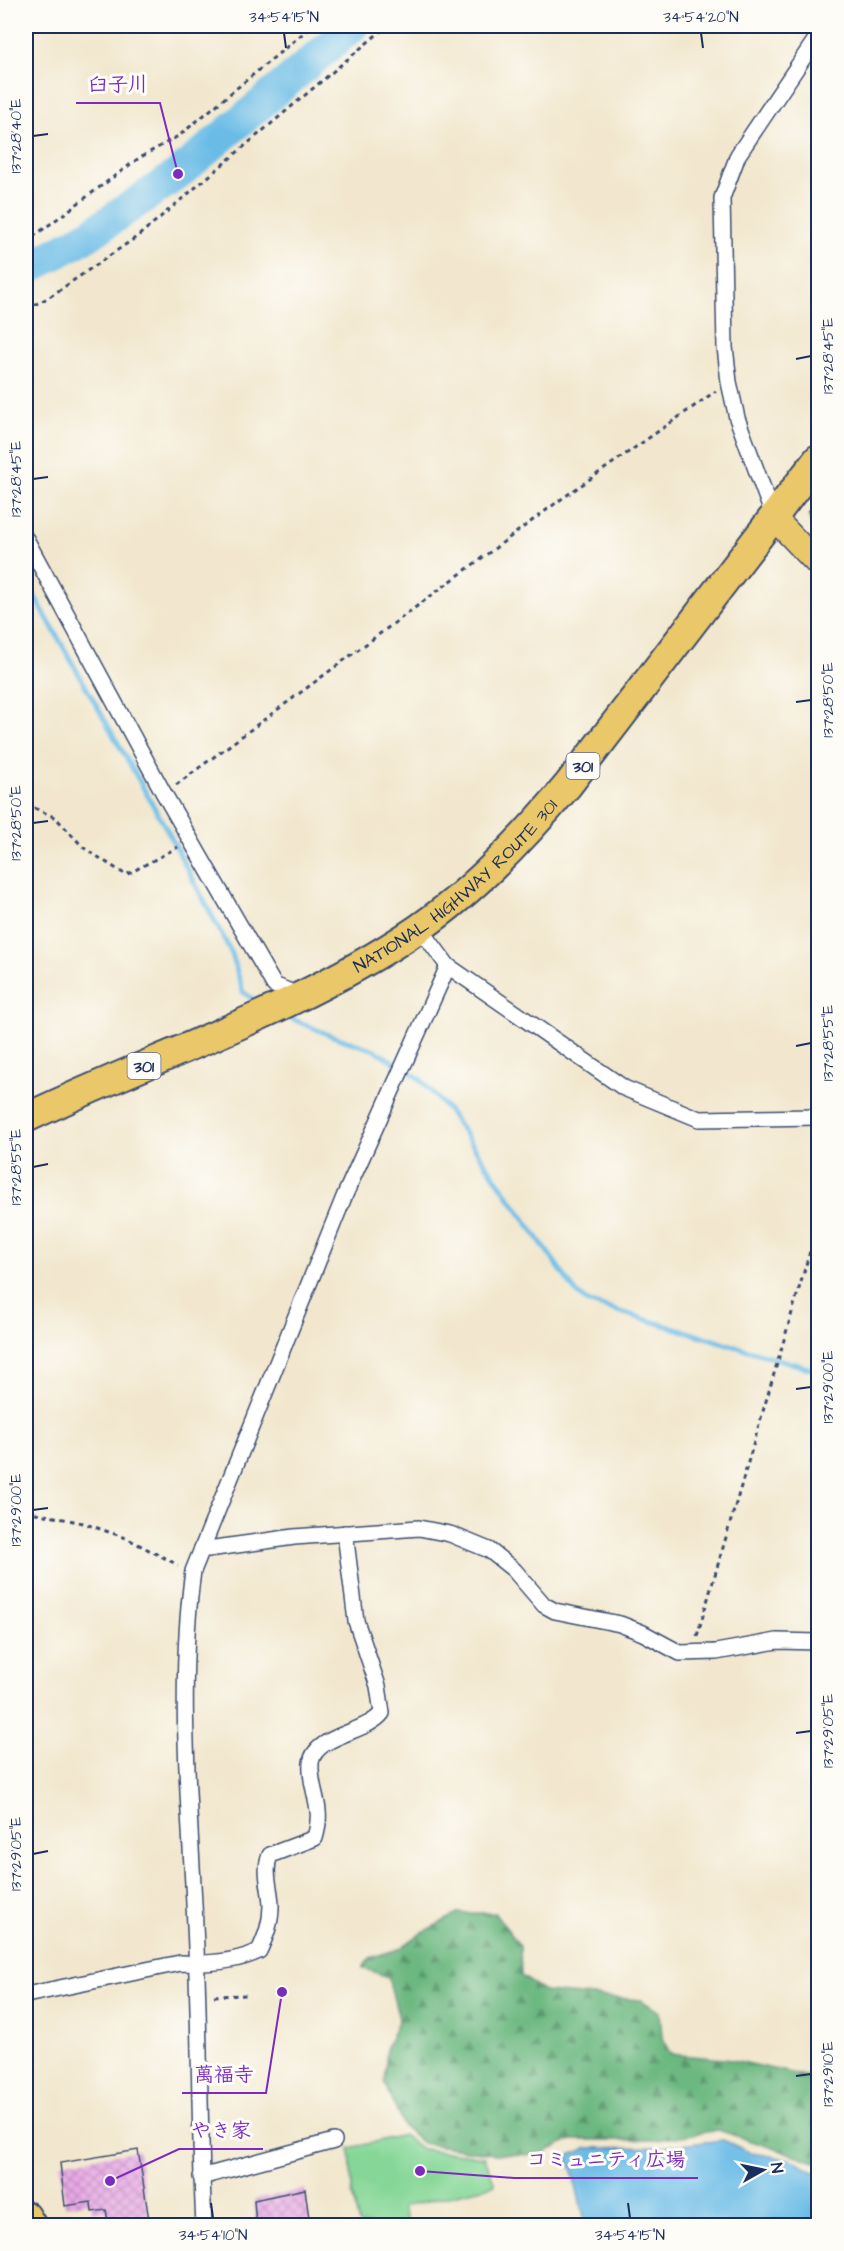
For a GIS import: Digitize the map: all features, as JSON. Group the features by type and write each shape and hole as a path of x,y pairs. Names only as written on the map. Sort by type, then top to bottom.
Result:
{"highway":[{"name":"NATIONAL HIGHWAY ROUTE 301","path":"26,1118 282,1005 375,957 420,928 476,883 529,832 568,785 819,459"},
{"path":"26,2216 32,2226"}],"main road":[{"path":"774,518 819,564"}],"street":[{"path":"774,518 737,418 729,382 725,347 722,198 738,155 819,36"},
{"path":"26,539 163,792 274,985 282,1005"},
{"path":"420,928 448,966 624,1088 699,1119 819,1117"},
{"path":"204,2226 197,1964 186,1714 186,1622 193,1571 344,1197 448,966"},
{"path":"202,1548 345,1533 419,1528 450,1534 489,1550 514,1570 544,1605 555,1611 620,1624 643,1633 680,1653 716,1652 777,1641 819,1642"},
{"path":"26,1995 180,1963 197,1964 249,1956 259,1951 269,1928 271,1906 266,1864 270,1855 315,1838 320,1820 311,1763 316,1751 334,1739 376,1721 382,1713 378,1686 356,1621 345,1533"},
{"path":"201,2177 334,2141"}],"path":[{"path":"26,242 140,158 180,135 312,26"},
{"path":"26,309 48,298 138,236 387,26"},
{"path":"163,792 175,786 560,500 729,382"},
{"path":"26,804 56,818 84,848 126,875 169,852"},
{"path":"695,1653 697,1638 819,1224"},
{"path":"26,1511 83,1523 126,1538 193,1571"},
{"path":"198,1996 246,1995"}],"green space":[{"path":"818,500 818,545 809,517"},
{"path":"459,1913 495,1913 520,1946 521,1976 546,1992 641,2000 660,2012 662,2037 670,2054 733,2060 818,2079 818,2163 718,2130 657,2140 571,2140 540,2155 494,2154 422,2143 404,2127 384,2083 387,2046 399,2019 388,1977 363,1968 370,1958 399,1949 423,1932"},
{"path":"403,2135 422,2149 485,2157 495,2185 402,2207 408,2225 359,2225 352,2193 350,2148"}],"water":[{"path":"723,2140 751,2153 789,2159 818,2174 818,2225 586,2225 568,2156 586,2148 664,2147"}],"building":[{"path":"138,2150 150,2226 109,2226 106,2210 92,2212 91,2202 65,2206 60,2163"},
{"path":"305,2189 310,2226 256,2226 254,2200"}],"waterway":[{"path":"26,270 89,235 178,174 353,26"},
{"path":"26,581 166,828 232,954 243,992 261,1005"},
{"path":"283,1015 332,1036 375,1050 419,1078 448,1110 575,1291 587,1302 818,1371"}],"place":[{"name":"臼子川","path":"178,174"},
{"name":"萬福寺","path":"282,1992"},
{"name":"コミュニティ広場","path":"420,2171"},
{"name":"やき家","path":"110,2181"}]}
